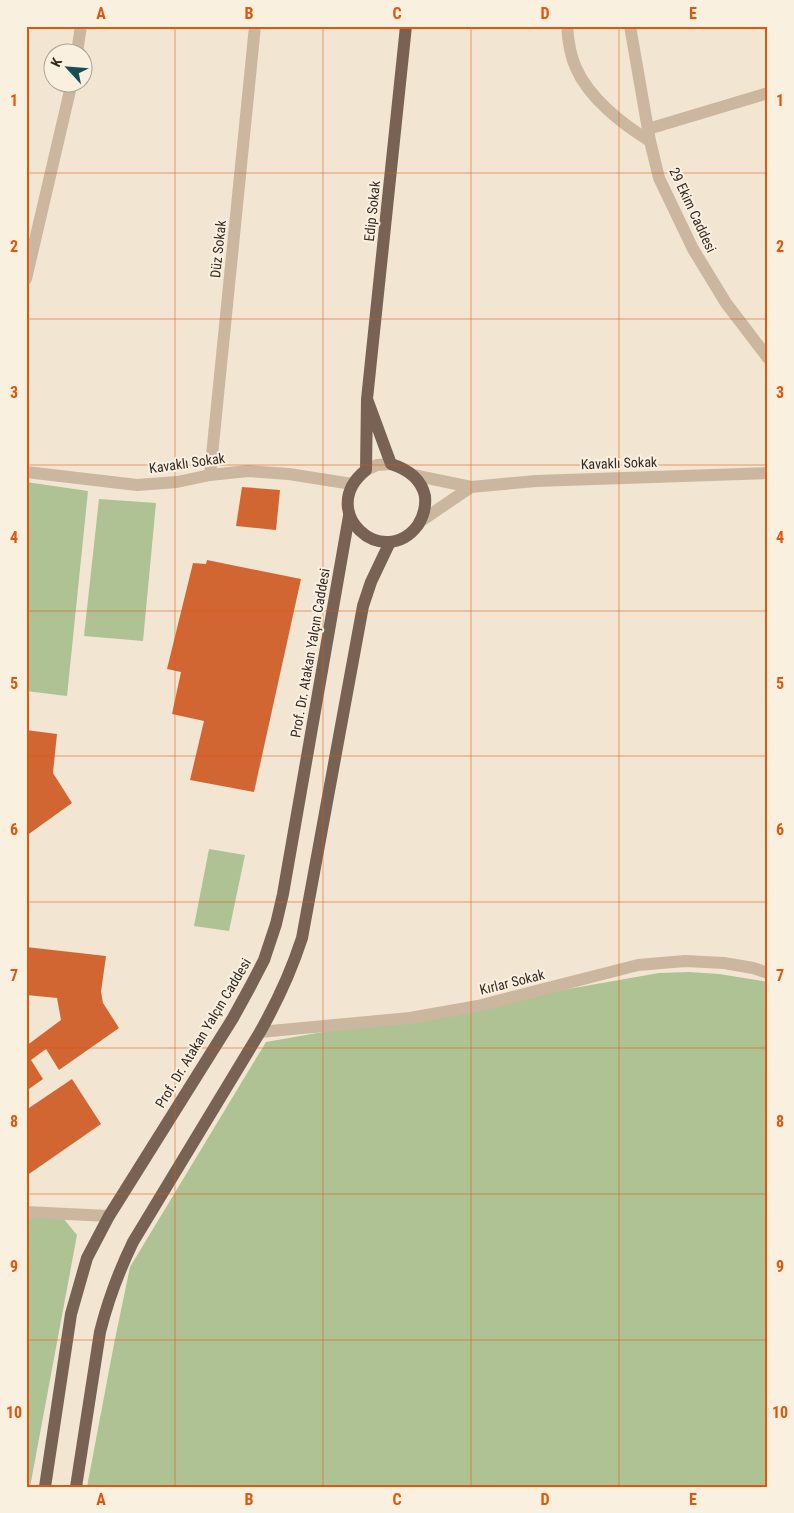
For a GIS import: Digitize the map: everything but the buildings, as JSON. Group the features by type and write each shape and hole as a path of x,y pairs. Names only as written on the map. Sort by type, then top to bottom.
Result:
{"main road":[{"name":"Edip Sokak","path":"366,470 367,399 406,26"},
{"path":"366,470 352,484 348,494 349,516 356,527 366,536 377,541 390,542 403,538 413,531 420,521 425,509 425,496 421,485 413,474 391,464 367,399"},
{"name":"Prof. Dr. Atakan Yalçın Caddesi","path":"45,1487 71,1314 87,1258 108,1216 233,1018 264,960 276,924 283,894 349,516"},
{"path":"76,1487 100,1332 118,1273 133,1242 278,1001 292,969 302,938 363,606 371,582 390,542"}],"street":[{"path":"79,42 81,26"},
{"name":"Düz Sokak","path":"210,475 256,26"},
{"path":"567,26 569,48 575,67 584,84 617,118 649,135 768,93"},
{"name":"29 Ekim Caddesi","path":"630,26 649,135 659,178 693,249 726,303 768,358"},
{"path":"26,279 70,92"},
{"path":"366,470 378,465 391,464"},
{"name":"Kavaklı Sokak","path":"26,472 138,485 178,482 210,475 248,471 289,474 352,484"},
{"name":"Kavaklı Sokak","path":"471,487 536,481 768,472"},
{"path":"413,474 471,487"},
{"path":"420,521 471,487"},
{"name":"Kırlar Sokak","path":"260,1032 410,1018 478,1006 638,965 685,961 724,963 753,968 768,973"},
{"path":"26,1212 108,1216"}],"green space":[{"path":"26,482 88,491 67,696 26,691"},
{"path":"99,499 156,503 143,641 84,636"},
{"path":"209,849 245,855 229,931 194,926"},
{"path":"659,973 719,974 768,982 768,1487 87,1487 130,1267 266,1042"},
{"path":"26,1212 58,1212 77,1235 30,1487 26,1487"}]}
